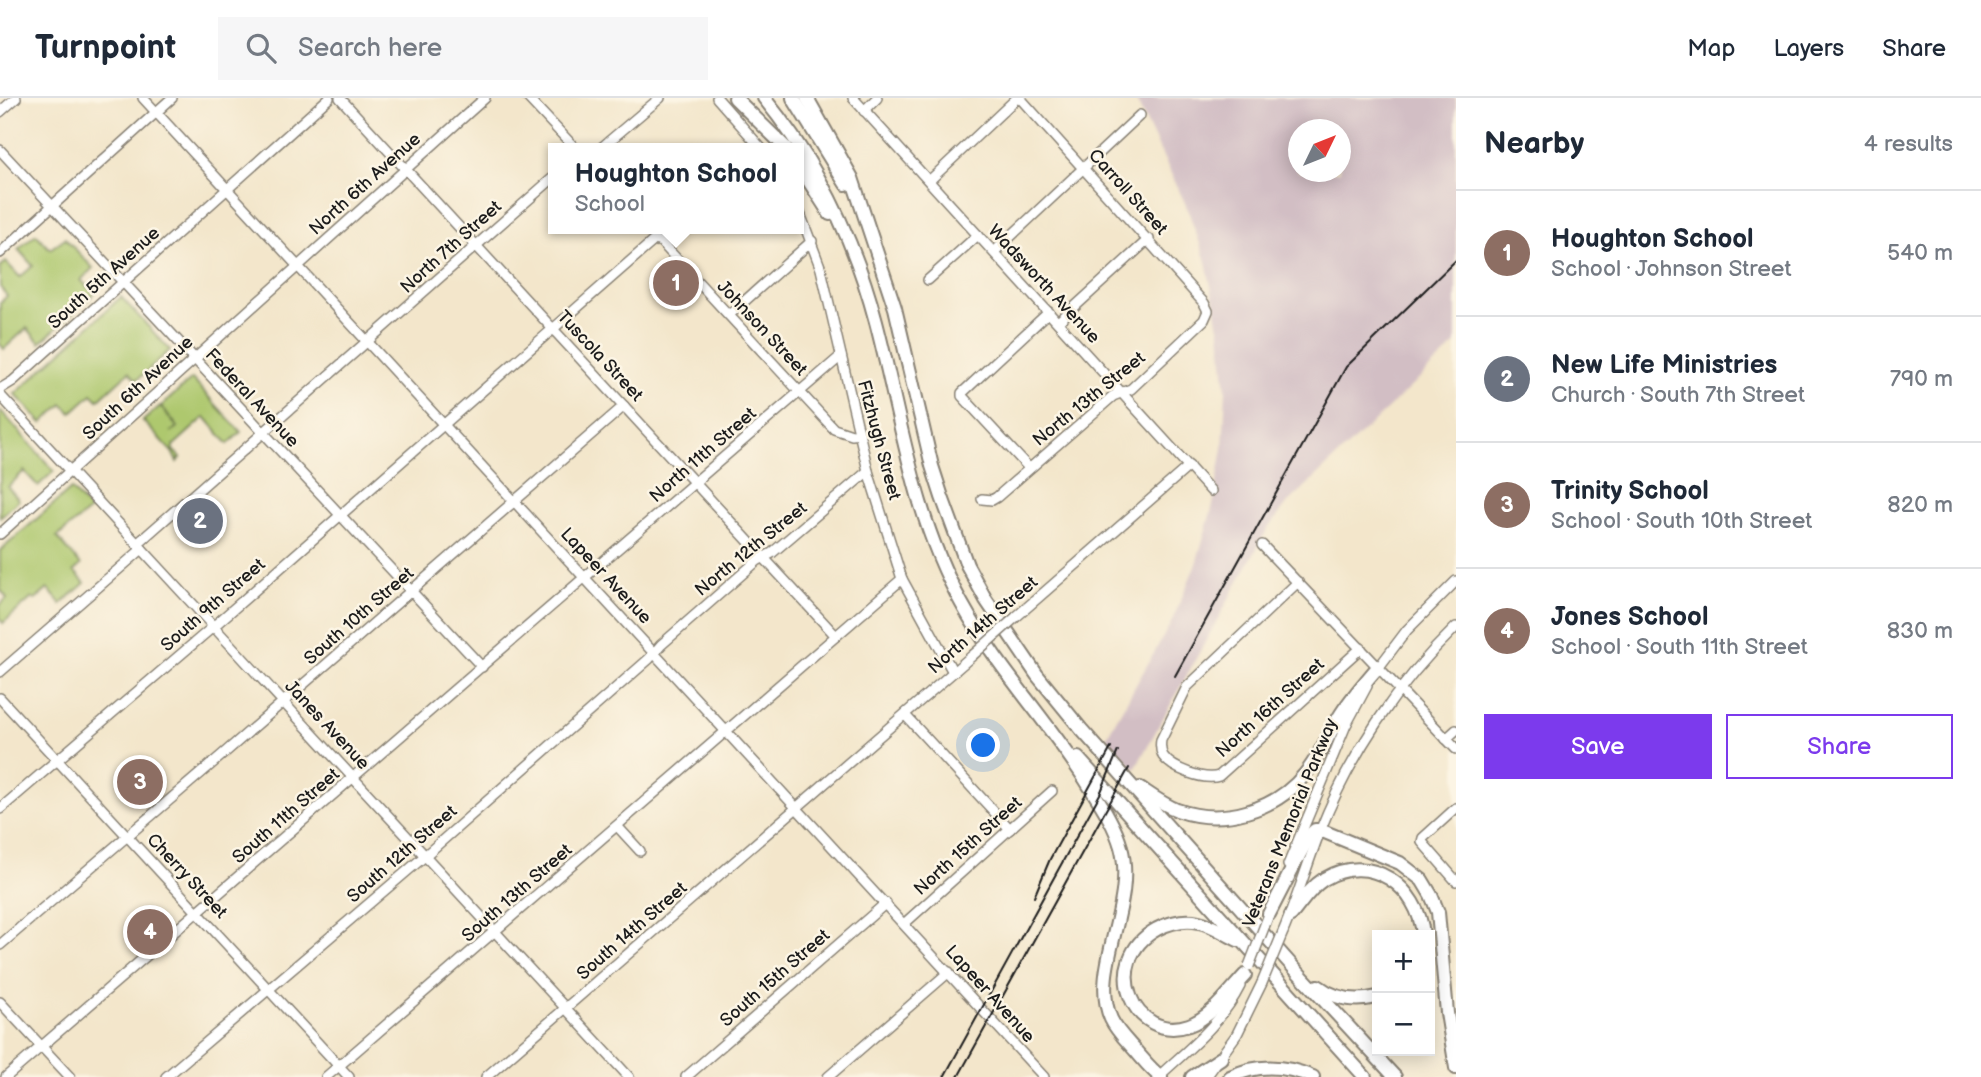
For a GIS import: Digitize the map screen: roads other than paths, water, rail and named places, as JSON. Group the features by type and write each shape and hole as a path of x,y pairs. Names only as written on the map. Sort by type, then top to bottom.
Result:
{"highway":[{"path":"735,98 781,143"},
{"path":"764,98 797,143"},
{"path":"793,98 846,184 868,228"},
{"path":"807,98 852,178 895,308 932,466 967,565 986,600 1037,675 1125,778 1395,1077"},
{"path":"804,153 845,228 856,258 876,322 929,532 962,605 1014,682 1054,733 1365,1077"},
{"path":"804,171 856,258"},
{"path":"1125,778 1164,803 1194,814 1225,815 1244,813 1261,807 1290,789 1306,774 1352,697 1378,667"},
{"path":"1054,733 1114,828 1121,848 1125,886 1108,968 1106,995 1116,1027 1159,1077"},
{"path":"1269,915 1309,836 1315,831 1320,830 1412,870 1431,895 1437,912 1447,1013 1456,1068"},
{"path":"1291,915 1313,888 1325,879 1339,872 1364,870 1378,873 1402,887 1416,906 1422,930"},
{"path":"1246,944 1198,922 1164,925 1146,936 1132,952 1125,982 1130,998 1148,1019 1170,1027 1184,1026 1208,1014 1247,970"},
{"path":"1294,968 1325,992 1345,1000 1372,999"},
{"path":"1192,1077 1222,1058"},
{"path":"1230,1077 1265,1066 1296,1070 1312,1077"}],"street":[{"path":"0,112 16,98"},
{"name":"Lapeer Avenue","path":"143,98 1044,1077"},
{"path":"0,253 172,98"},
{"name":"South 5th Avenue","path":"0,389 13,381 328,98"},
{"name":"Tuscola Street","path":"340,98 835,636"},
{"name":"North 6th Avenue","path":"298,265 485,98"},
{"path":"528,98 570,143"},
{"path":"607,143 660,98"},
{"path":"718,98 757,143"},
{"name":"Wadsworth Avenue","path":"853,98 1211,491"},
{"path":"864,111 877,98"},
{"path":"929,181 1018,98"},
{"name":"Carroll Street","path":"1018,98 1149,239 1205,303 1208,311"},
{"path":"995,253 1140,115"},
{"name":"Federal Avenue","path":"0,150 482,667"},
{"name":"North 7th Street","path":"0,672 263,433 548,182"},
{"name":"Fitzhugh Street","path":"804,221 812,241 868,471 902,579 953,672"},
{"name":"Johnson Street","path":"654,234 834,429 852,435 860,434"},
{"name":"South 9th Street","path":"0,808 214,625 661,234"},
{"path":"928,280 978,235"},
{"path":"1058,322 1149,239"},
{"path":"729,314 812,241"},
{"name":"South 6th Avenue","path":"0,534 298,265"},
{"name":"North 13th Street","path":"982,499 992,500 997,497 1113,396 1130,389 1205,320 1208,311"},
{"path":"1029,468 962,393 1049,312"},
{"name":"North 11th Street","path":"586,578 841,356"},
{"name":"Janes Avenue","path":"0,395 629,1077"},
{"name":"South 10th Street","path":"0,945 285,702 624,406"},
{"name":"North 14th Street","path":"797,807 1189,466"},
{"name":"North 12th Street","path":"654,652 757,561 772,553 868,471"},
{"path":"1262,545 1456,749"},
{"name":"South 11th Street","path":"6,1077 586,578"},
{"path":"727,731 902,579"},
{"name":"Veterans Memorial Parkway","path":"1159,1077 1210,1029 1228,1007 1247,970 1346,725 1378,667 1407,630 1456,581"},
{"name":"North 16th Street","path":"1298,582 1187,687 1161,740 1161,752 1169,762 1208,778 1219,775 1361,648"},
{"name":"Veterans Memorial Parkway","path":"1206,1077 1222,1058 1250,1012 1291,915 1320,830 1351,764 1374,725 1424,661 1456,627"},
{"name":"South 12th Street","path":"166,1077 426,855 654,652"},
{"name":"Cherry Street","path":"0,698 349,1077"},
{"path":"905,715 1010,829"},
{"path":"1446,739 1456,730"},
{"name":"South 13th Street","path":"326,1077 727,731"},
{"name":"North 15th Street","path":"905,923 1052,791"},
{"name":"South 14th Street","path":"486,1077 797,807"},
{"path":"1456,808 1423,838 1422,842 1456,881"},
{"path":"617,826 640,851"},
{"name":"South 15th Street","path":"686,1077 886,903"},
{"path":"828,1077 948,972"},
{"path":"0,1002 70,1077"}],"railway":[{"path":"1175,676 1346,367 1456,260"},
{"path":"1034,897 1050,859 1111,748"},
{"path":"944,1077 1100,794 1118,751"},
{"path":"958,1077 1129,768"}],"place":[{"name":"Houghton School","path":"676,283"},
{"name":"New Life Ministries","path":"200,521"},
{"name":"Trinity School","path":"140,782"},
{"name":"Jones School","path":"150,932"}]}
